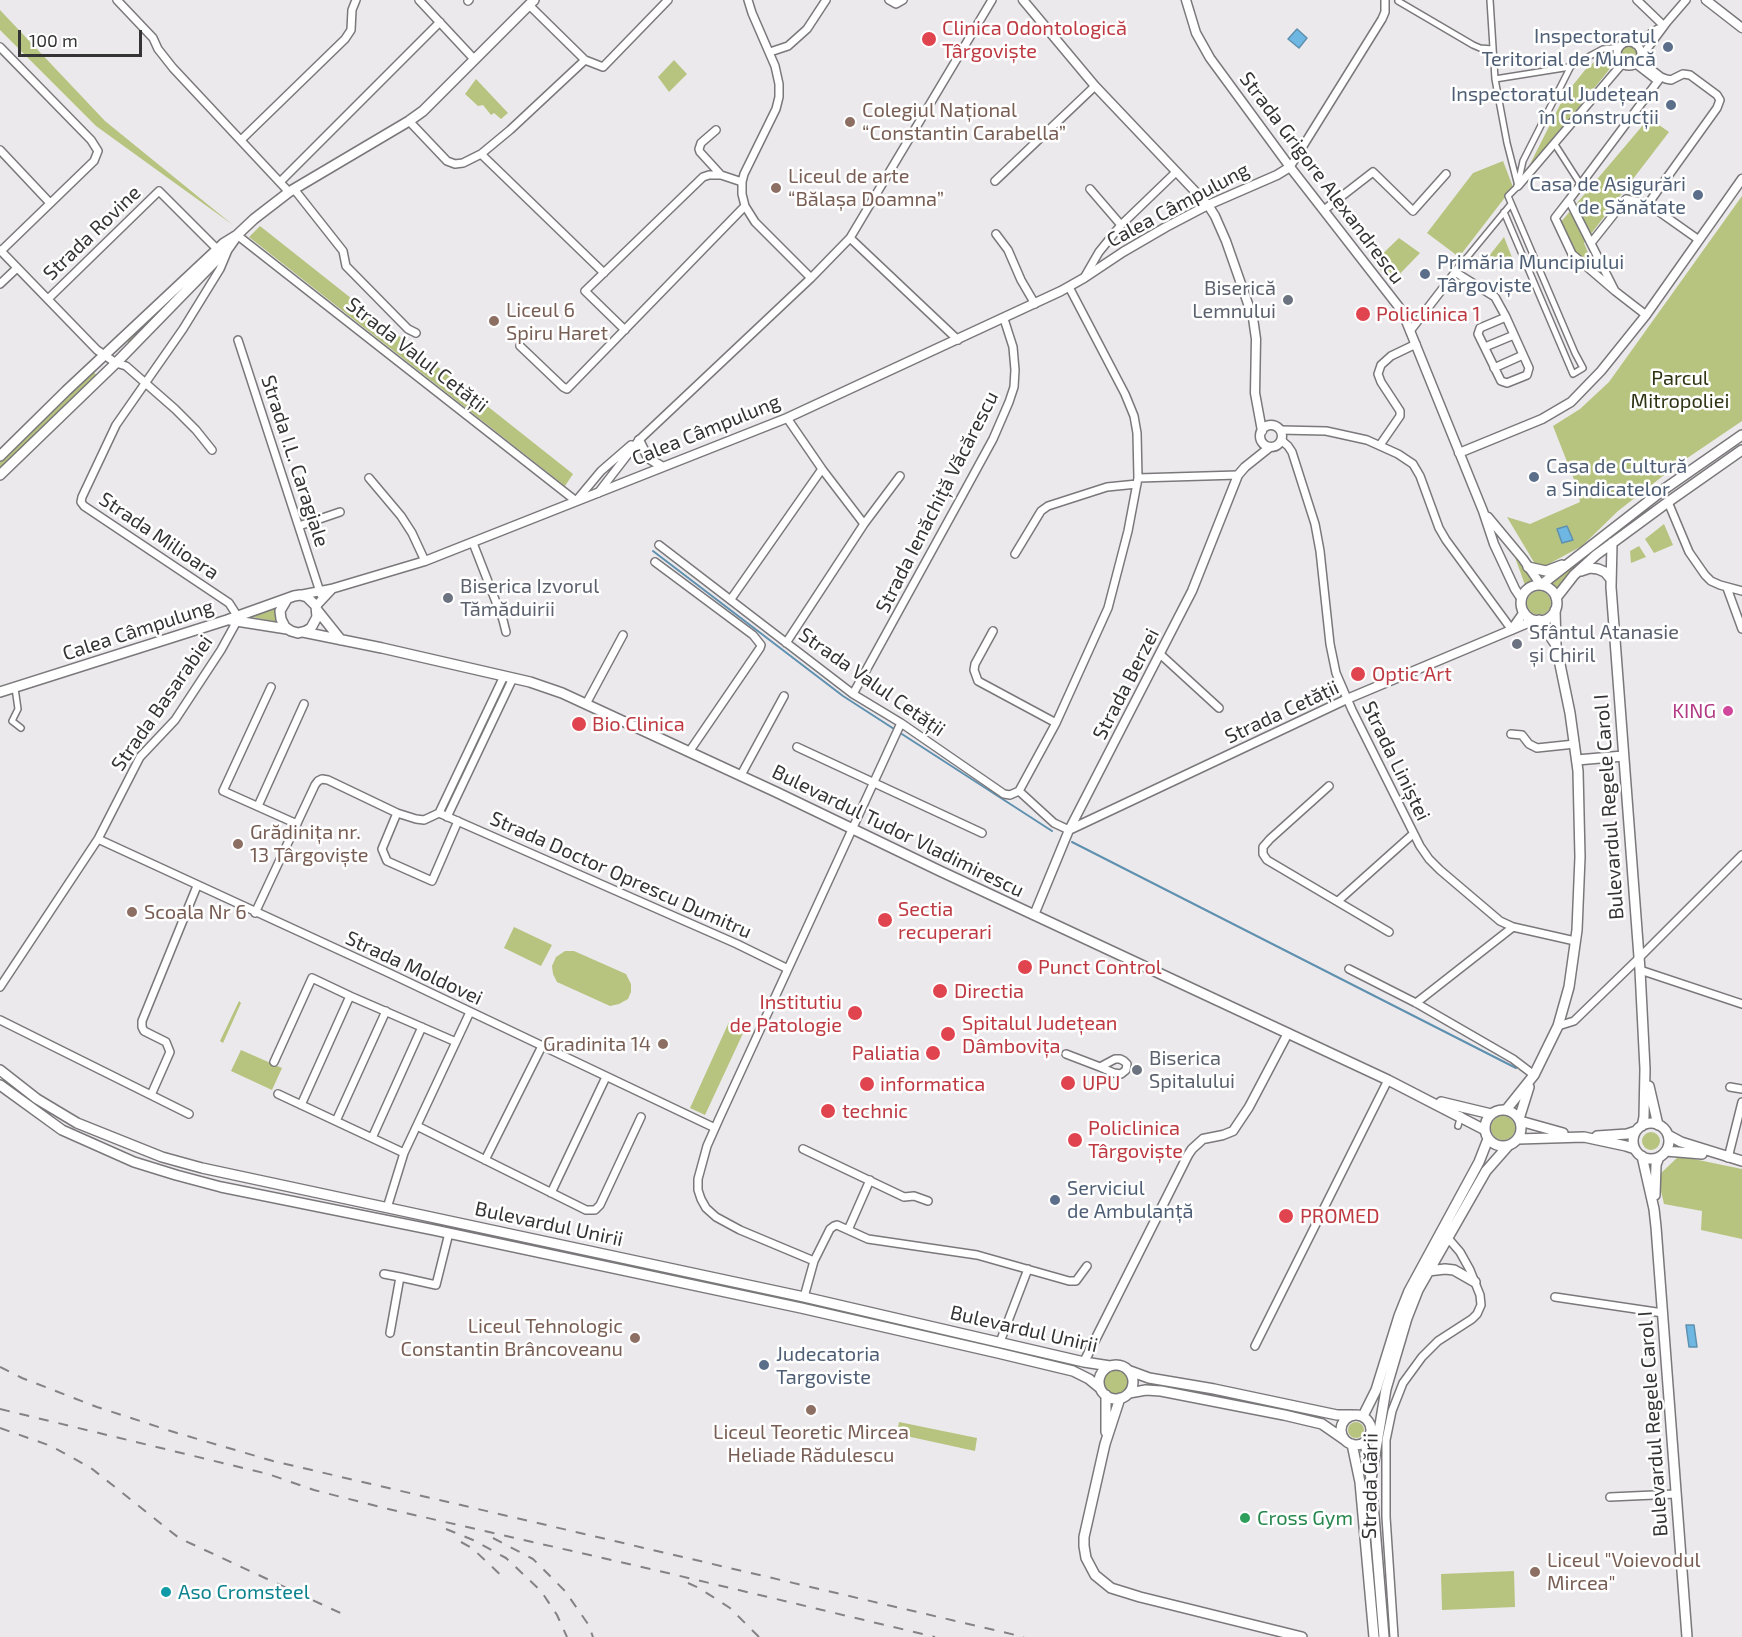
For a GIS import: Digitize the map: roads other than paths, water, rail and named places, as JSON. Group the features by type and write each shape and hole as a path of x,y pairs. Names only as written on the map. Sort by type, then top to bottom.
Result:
{"main road":[{"path":"0,456 224,243 291,191 409,122 427,107 532,2"},
{"path":"0,475 116,363 229,247 237,235"},
{"path":"1555,610 1549,617 1538,620 1529,618 1521,608 1521,598 1527,589 1541,585 1663,490 1742,435"},
{"path":"1519,1120 1533,1076 1558,1026 1569,987 1578,909 1580,857 1577,760 1556,645 1556,598 1574,576 1612,543 1742,450"},
{"name":"Bulevardul Regele Carol I","path":"1612,543 1610,578 1640,969 1645,1069 1644,1117 1639,1128"},
{"path":"1528,567 1546,571 1575,559"},
{"path":"1574,576 1582,570 1592,568 1603,571 1610,578"},
{"path":"1541,585 1550,589 1556,598"},
{"path":"286,628 282,623 280,613 282,605 287,599 299,595 319,602 341,640"},
{"name":"Calea Câmpulung","path":"0,692 234,619 287,599"},
{"path":"234,619 303,632 314,625 319,602"},
{"path":"1538,620 1556,645"},
{"name":"Bulevardul Tudor Vladimirescu","path":"303,632 508,677 548,688 586,704 1462,1114 1487,1134"},
{"path":"1577,760 1623,756"},
{"name":"Bulevardul Regele Carol I","path":"1645,1069 1658,1125"},
{"name":"Bulevardul Unirii","path":"0,1070 77,1124 162,1157 210,1170 804,1297 1084,1362 1110,1366"},
{"path":"1506,1110 1533,1076"},
{"name":"Bulevardul Unirii","path":"0,1085 46,1120 74,1136 134,1162 207,1183 801,1308 998,1353 1073,1371 1086,1377 1103,1391"},
{"path":"1363,1416 1376,1390 1409,1291 1482,1156 1487,1134 1486,1122 1491,1114 1506,1110 1514,1113 1519,1120 1521,1130 1518,1139"},
{"name":"Bulevardul Tudor Vladimirescu","path":"1462,1114 1491,1114"},
{"path":"1519,1120 1574,1136"},
{"path":"1103,1391 1112,1398 1155,1390 1284,1414 1319,1423 1348,1442 1358,1445 1365,1442 1370,1435 1371,1426 1386,1389 1407,1318 1418,1290 1492,1162 1508,1146 1518,1139 1627,1134 1650,1123 1658,1125 1668,1135 1681,1142 1742,1161"},
{"path":"1639,1128 1633,1139 1639,1153"},
{"path":"1487,1134 1496,1145 1508,1146"},
{"path":"1662,1154 1668,1144 1668,1135"},
{"path":"1584,1137 1649,1158 1662,1154 1726,1157"},
{"name":"Bulevardul Regele Carol I","path":"1639,1153 1654,1209"},
{"name":"Bulevardul Regele Carol I","path":"1662,1154 1656,1165 1654,1209 1687,1637"},
{"path":"207,1183 210,1170"},
{"path":"246,1192 248,1179"},
{"path":"385,1220 387,1208"},
{"path":"449,1233 452,1221"},
{"path":"1428,1271 1454,1270 1475,1282"},
{"path":"801,1308 804,1297"},
{"path":"911,1334 914,1322"},
{"path":"998,1353 1000,1342"},
{"path":"1106,1442 1103,1391 1099,1380 1110,1366 1122,1365 1146,1377 1337,1415 1363,1416 1371,1426"},
{"path":"1130,1371 1134,1383 1125,1396 1106,1442 1084,1537 1086,1558 1095,1575 1112,1588 1140,1598 1302,1637"},
{"path":"1371,1479 1386,1389"},
{"path":"1352,1415 1342,1424 1342,1433 1348,1442 1360,1482 1374,1637"},
{"path":"1365,1442 1371,1479 1384,1637"}],"street":[{"path":"117,0 153,38 172,68 291,191 343,251 346,266 408,328 416,333"},
{"path":"241,140 345,39 351,30 352,10 356,0"},
{"path":"419,0 474,59"},
{"path":"532,2 585,60 603,67 668,0"},
{"path":"748,0 775,66 779,97 776,109 742,182 742,194 755,222 811,278"},
{"path":"770,52 788,46 807,28 826,0"},
{"path":"889,0 896,4 903,0"},
{"path":"1023,0 1095,86 1208,205 1223,233 1253,318 1256,339 1255,393 1264,444 1270,447 1277,445 1280,434"},
{"name":"Strada Grigore Alexandrescu","path":"1186,0 1196,33 1206,51 1290,167 1402,311 1494,544 1521,598"},
{"path":"1290,167 1382,19 1385,0"},
{"path":"1490,0 1495,79 1518,186"},
{"path":"1637,0 1665,23"},
{"path":"1620,47 1617,56 1622,64 1628,66 1639,61 1665,23 1686,0"},
{"path":"1706,0 1742,28"},
{"path":"576,501 601,471 639,440 811,278 850,238 990,1"},
{"path":"1398,1 1473,45 1492,49"},
{"path":"280,182 440,22"},
{"path":"1635,45 1665,23"},
{"path":"1495,79 1571,66 1603,49 1620,47 1627,43 1640,49 1639,61"},
{"path":"0,47 91,140 98,151 94,161 0,250 97,350 116,363 126,366 146,383 196,430 212,450"},
{"path":"409,122 447,161 455,164 463,163 481,154 510,130 585,60"},
{"path":"1639,61 1659,79 1671,80 1681,75 1690,75 1717,95 1720,100 1717,108 1648,204"},
{"path":"1504,212 1573,374 1582,368 1508,196 1622,64"},
{"path":"1518,186 1523,161 1571,66"},
{"path":"1646,315 1614,291 1572,254 1555,218 1659,79"},
{"path":"995,181 1095,86"},
{"path":"716,130 701,143 699,149 721,175"},
{"path":"1554,143 1581,185"},
{"path":"0,150 50,203"},
{"path":"481,154 604,273"},
{"name":"Calea Câmpulung","path":"299,595 319,602 331,589 425,561 787,418 1035,304 1069,287 1134,245 1208,205 1290,167"},
{"name":"Calea Câmpulung","path":"1084,278 1099,252 1122,225 1176,172"},
{"path":"1324,210 1372,172 1413,211 1446,174"},
{"path":"625,330 585,291 703,177 721,175 742,182"},
{"path":"1459,453 1542,418 1571,402 1601,371 1646,315 1742,179"},
{"path":"1090,189 1122,225"},
{"name":"Strada Rovine","path":"48,299 159,191 217,249"},
{"path":"1591,243 1626,199 1648,204 1699,240"},
{"path":"1569,200 1614,291"},
{"path":"1410,331 1511,204"},
{"path":"520,346 567,389 746,206"},
{"path":"996,234 1008,250 1035,304"},
{"name":"Strada Valul Cetății","path":"237,235 576,501"},
{"path":"850,238 958,340"},
{"name":"Strada Milioara","path":"229,247 224,263 212,283 116,425 81,502 230,603 234,619"},
{"path":"0,284 17,268"},
{"path":"1455,272 1495,297 1506,317 1514,334 1529,368 1527,375 1507,383 1501,381 1478,334 1480,328 1506,317"},
{"path":"1069,287 1125,394 1134,416 1137,433 1137,481 1123,553 1108,608 1056,723 1019,791 1054,823 1069,830"},
{"name":"Strada Ienăchiță Văcărescu","path":"853,694 963,495 1006,411 1014,387 1015,370 1012,347 1004,319"},
{"path":"1485,347 1514,334"},
{"name":"Strada I.L. Caragiale","path":"238,340 299,526 319,602"},
{"path":"1380,445 1400,416 1400,411 1378,374 1381,365 1391,356 1416,344"},
{"path":"1494,368 1523,355"},
{"path":"1258,407 1280,434"},
{"path":"787,418 864,524"},
{"path":"1262,435 1268,426 1280,434 1294,430 1326,431 1367,440 1405,459 1416,470 1446,540 1512,630 1524,612"},
{"name":"Strada Liniștei","path":"1280,434 1292,452 1315,524 1331,656 1336,673 1413,834 1429,859 1497,920 1513,927 1575,941"},
{"name":"Strada Berzei","path":"1245,467 1262,435"},
{"path":"639,440 648,458 663,467"},
{"path":"598,493 639,440"},
{"name":"Strada Berzei","path":"1034,915 1069,830 1192,591 1238,475 1270,447"},
{"path":"731,599 822,469"},
{"path":"1015,554 1041,511 1048,506 1107,487 1137,481 1238,475"},
{"path":"786,643 864,524 900,476"},
{"path":"369,478 401,516 425,561"},
{"path":"1668,502 1695,563 1711,581 1742,591"},
{"path":"299,526 340,512"},
{"name":"Strada Grigore Alexandrescu","path":"1483,512 1541,585"},
{"path":"472,543 506,632"},
{"name":"Strada Valul Cetății","path":"659,545 853,694 901,723 1004,794 1010,795 1019,791"},
{"path":"655,562 759,641 760,648 689,752"},
{"path":"1727,588 1742,629"},
{"name":"Strada Basarabiei","path":"0,987 98,839 140,757 175,720 221,650 234,619"},
{"name":"Strada Cetății","path":"1069,830 1347,699 1538,620"},
{"path":"993,631 975,664 975,676 978,681 1056,723"},
{"path":"586,704 623,636"},
{"path":"1160,654 1219,708"},
{"path":"255,913 315,785 322,779 328,780 397,813 416,819 424,820 439,813 508,677"},
{"path":"447,817 508,677"},
{"path":"271,687 223,791 297,824"},
{"path":"15,688 18,709 12,721 21,728"},
{"path":"741,776 784,696"},
{"path":"258,806 304,704"},
{"path":"814,1262 716,1217 706,1208 698,1190 700,1166 715,1128 901,723"},
{"path":"1511,734 1522,735 1528,744 1537,748 1575,744"},
{"path":"797,747 982,833"},
{"path":"1329,786 1270,839 1263,847 1263,854 1267,860 1389,932"},
{"path":"397,813 382,849 387,861 432,881 458,821"},
{"name":"Strada Doctor Oprescu Dumitru","path":"439,813 737,944 788,969"},
{"path":"1338,901 1413,834"},
{"name":"Strada Moldovei","path":"98,839 389,973 715,1128"},
{"path":"1558,1026 1574,1021 1742,855"},
{"path":"151,1095 170,1052 166,1042 144,1030 142,1021 197,886"},
{"path":"1416,1004 1513,927"},
{"path":"1349,969 1513,1059 1533,1076"},
{"path":"1640,969 1742,1004"},
{"path":"274,1062 312,978 456,1042"},
{"path":"302,1105 350,996"},
{"path":"336,1121 387,1011"},
{"path":"387,1208 404,1153 470,1012"},
{"path":"0,1020 189,1114"},
{"path":"372,1138 422,1027"},
{"path":"1084,1362 1188,1155 1203,1139 1233,1131 1249,1107 1288,1033"},
{"path":"485,1160 542,1047"},
{"path":"1066,1054 1100,1067"},
{"path":"550,1193 606,1077"},
{"path":"1255,1346 1388,1080"},
{"path":"1730,1087 1742,1089"},
{"path":"278,1094 404,1153"},
{"path":"1726,1157 1742,1102"},
{"path":"417,1126 586,1210 595,1210 600,1205 641,1117"},
{"path":"803,1149 904,1197 914,1196 928,1201"},
{"path":"1482,1156 1492,1162"},
{"path":"848,1230 870,1180"},
{"path":"804,1297 814,1262 831,1227 837,1225 868,1239 977,1254 1069,1281 1076,1281 1087,1266"},
{"name":"Bulevardul Unirii","path":"384,1274 436,1285 449,1233"},
{"name":"Strada Gării","path":"1394,1637 1386,1517 1385,1453 1388,1426 1398,1395 1422,1357 1438,1341 1477,1314 1481,1305 1475,1282 1463,1257 1447,1237"},
{"path":"1000,1342 1029,1269"},
{"path":"390,1333 400,1276"},
{"path":"1555,1297 1663,1313"},
{"path":"1610,1497 1676,1494"}],"water":[{"path":"1297,29 1307,38 1299,48 1288,39"},
{"path":"1567,526 1573,540 1562,543 1557,529"},
{"path":"1686,1325 1694,1325 1697,1347 1689,1347"}],"waterway":[{"path":"653,551 843,696 1052,831"},
{"path":"1072,842 1516,1068"}],"railway":[{"path":"0,1367 97,1407 273,1461 1024,1637"},
{"path":"0,1409 268,1474 314,1490 384,1508 935,1637"},
{"path":"0,1428 51,1446 91,1468 179,1538 349,1617"},
{"path":"446,1529 473,1540 506,1558 541,1591 557,1615 567,1637"},
{"path":"493,1538 533,1559 565,1591 588,1624 593,1637"},
{"path":"461,1542 472,1548 506,1580"},
{"path":"688,1583 730,1608 759,1637"}],"place":[{"name":"Clinica Odontologică Târgoviște","path":"929,39"},
{"name":"Inspectoratul Teritorial de Muncă","path":"1668,47"},
{"name":"Inspectoratul Județean în Construcții","path":"1671,105"},
{"name":"Colegiul Național “Constantin Carabella”","path":"850,122"},
{"name":"Liceul de arte “Bălașa Doamna”","path":"776,188"},
{"name":"Casa de Asigurări de Sănătate","path":"1698,195"},
{"name":"Primăria Muncipiului Târgoviște","path":"1425,274"},
{"name":"Biserică Lemnului","path":"1288,300"},
{"name":"Policlinica 1","path":"1363,314"},
{"name":"Liceul 6 Spiru Haret","path":"494,321"},
{"name":"Casa de Cultură a Sindicatelor","path":"1534,477"},
{"name":"Biserica Izvorul Tămăduirii","path":"448,598"},
{"name":"Sfântul Atanasie și Chiril","path":"1517,644"},
{"name":"Optic Art","path":"1358,674"},
{"name":"KING","path":"1728,711"},
{"name":"Bio Clinica","path":"579,724"},
{"name":"Grădinița nr. 13 Târgoviște","path":"238,844"},
{"name":"Scoala Nr 6","path":"132,912"},
{"name":"Sectia recuperari","path":"885,920"},
{"name":"Punct Control","path":"1025,967"},
{"name":"Directia","path":"940,991"},
{"name":"Institutiu de Patologie","path":"855,1013"},
{"name":"Spitalul Județean Dâmbovița","path":"948,1034"},
{"name":"Gradinita 14","path":"663,1044"},
{"name":"Paliatia","path":"933,1053"},
{"name":"Biserica Spitalului","path":"1137,1070"},
{"name":"UPU","path":"1068,1083"},
{"name":"informatica","path":"867,1084"},
{"name":"technic","path":"828,1111"},
{"name":"Policlinica Târgoviște","path":"1075,1140"},
{"name":"Serviciul de Ambulanță","path":"1055,1200"},
{"name":"PROMED","path":"1286,1216"},
{"name":"Liceul Tehnologic Constantin Brâncoveanu","path":"635,1338"},
{"name":"Judecatoria Targoviste","path":"764,1365"},
{"name":"Liceul Teoretic Mircea Heliade Rădulescu","path":"811,1410"},
{"name":"Cross Gym","path":"1245,1518"},
{"name":"Liceul \"Voievodul Mircea\"","path":"1535,1572"},
{"name":"Aso Cromsteel","path":"166,1592"}],"park label":[{"name":"Parcul Mitropoliei","path":"1680,390"}]}
